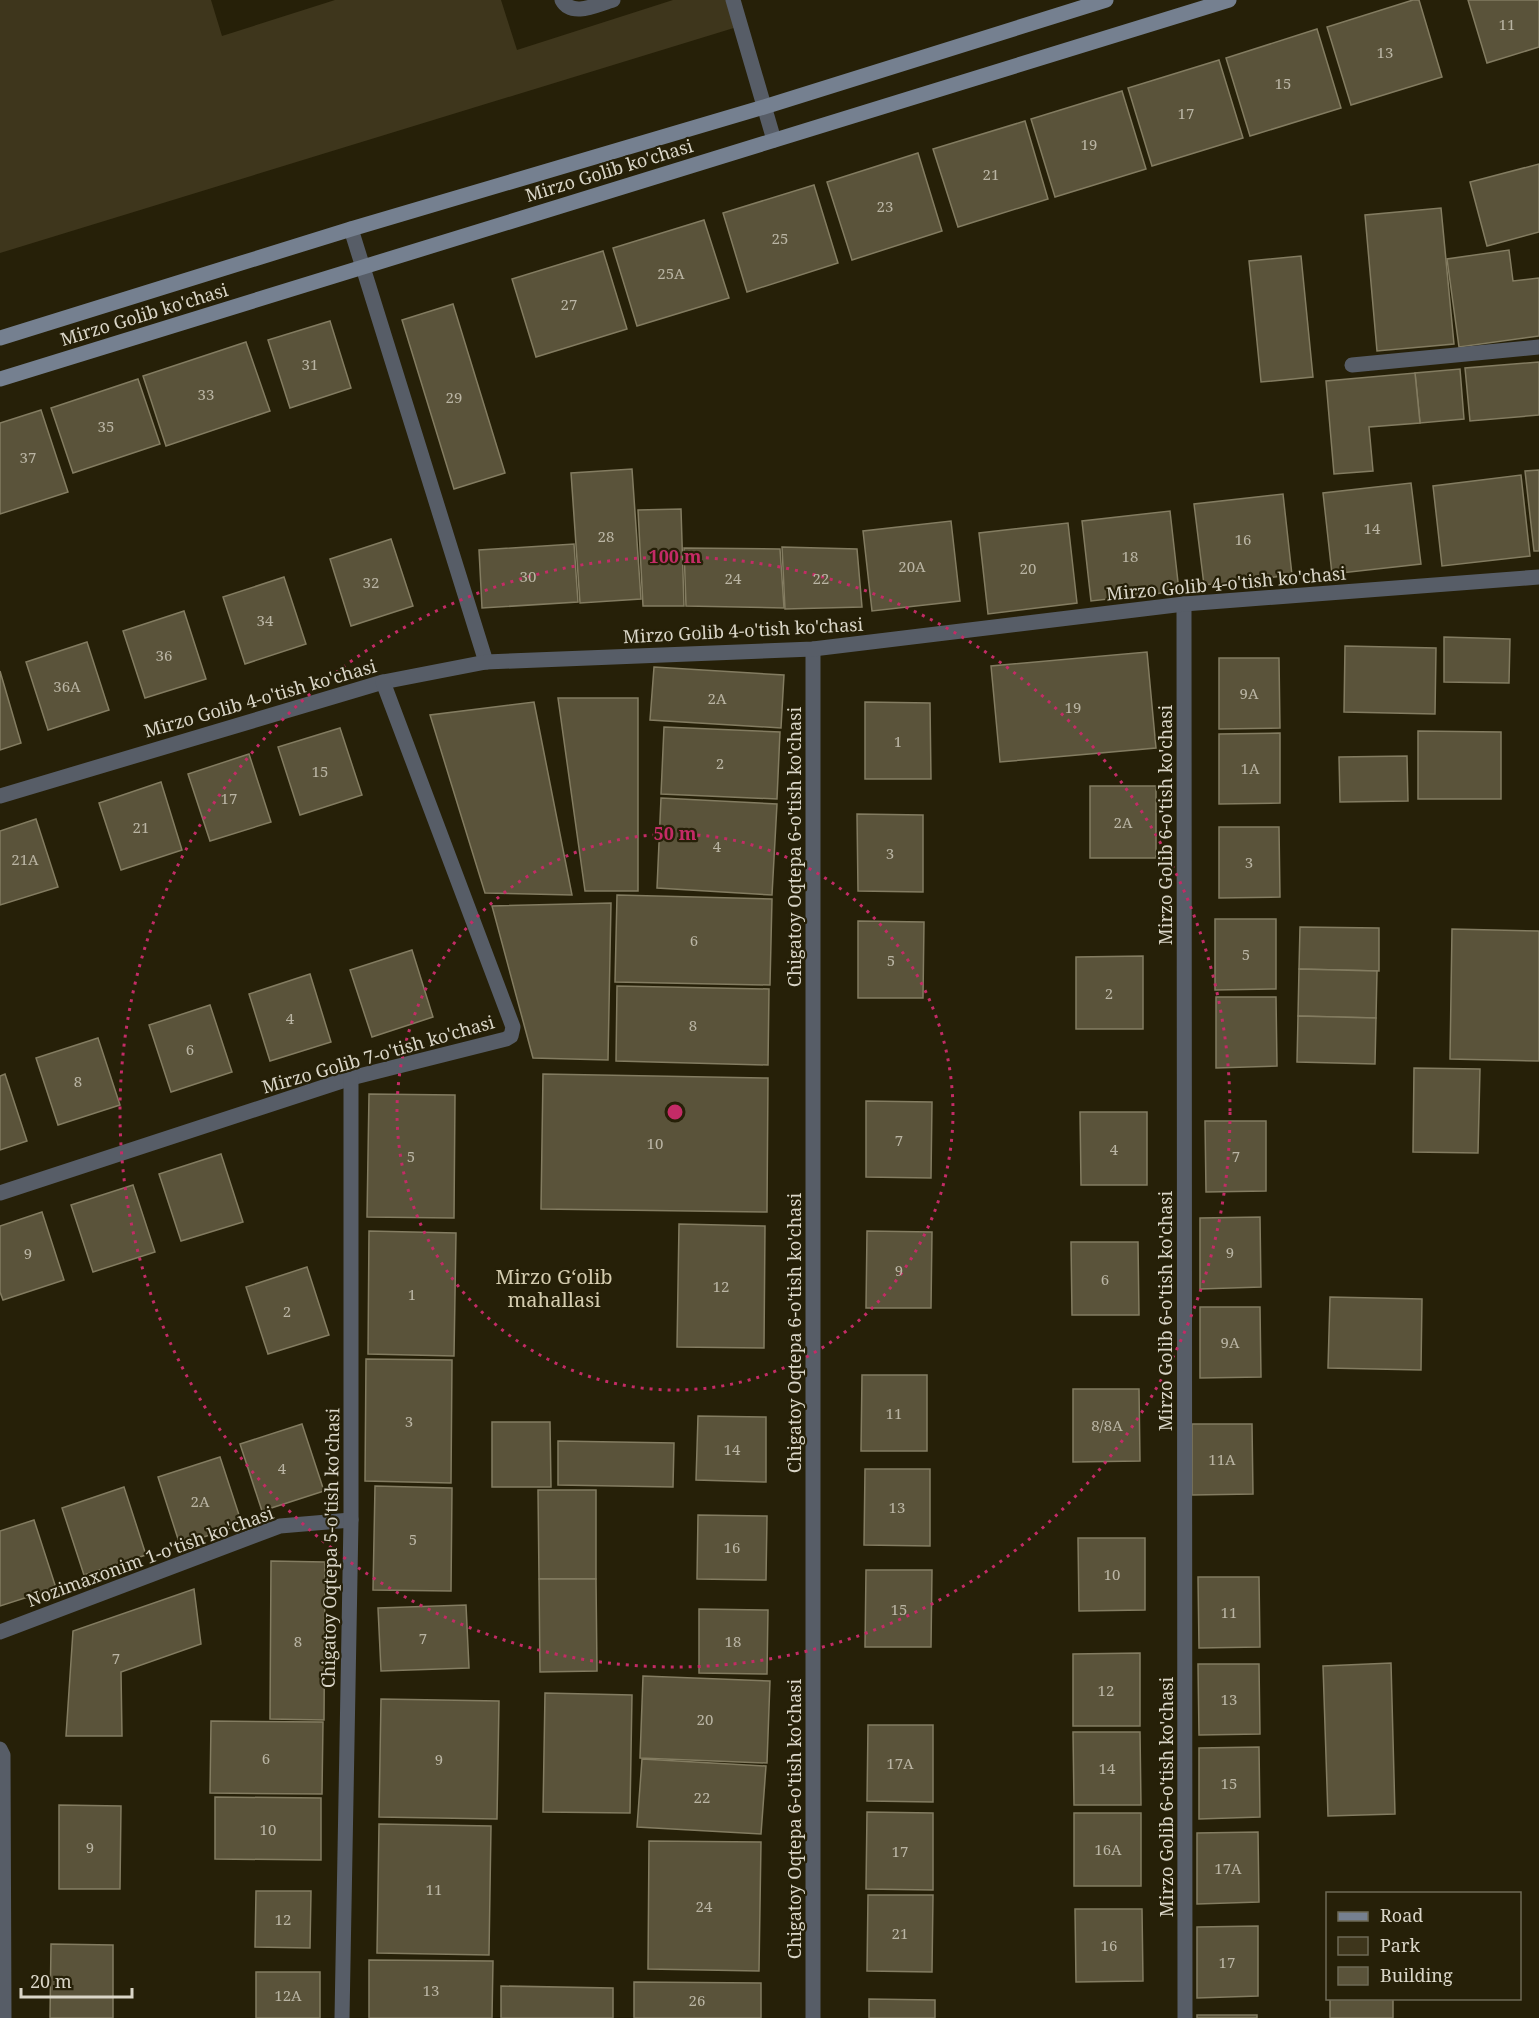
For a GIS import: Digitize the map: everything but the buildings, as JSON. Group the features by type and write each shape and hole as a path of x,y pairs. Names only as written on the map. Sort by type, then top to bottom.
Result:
{"main road":[{"name":"Mirzo Golib ko'chasi","path":"0,379 1229,0"},
{"name":"Mirzo Golib ko'chasi","path":"0,338 351,229 764,106 1095,2"}],"street":[{"path":"562,0 572,9 581,9 614,0"},
{"path":"733,0 774,140"},
{"path":"351,229 486,662"},
{"path":"1352,365 1539,347"},
{"name":"Mirzo Golib 4-o'tish ko'chasi","path":"0,796 382,682 486,662 813,649 1184,604 1539,577"},
{"name":"Mirzo Golib 6-o'tish ko'chasi","path":"1184,604 1185,2018"},
{"name":"Chigatoy Oqtepa 6-o'tish ko'chasi","path":"813,649 813,2018"},
{"name":"Mirzo Golib 7-o'tish ko'chasi","path":"0,1193 351,1078 511,1036 513,1027 382,682"},
{"name":"Chigatoy Oqtepa 5-o'tish ko'chasi","path":"342,2018 351,1520 351,1078"},
{"name":"Nozimaxonim 1-o'tish ko'chasi","path":"0,1632 280,1526 351,1520"},
{"path":"0,1749 3,1755 4,2018"}],"green space":[{"path":"0,0 211,0 222,36 335,0 501,0 517,50 673,0 729,0 737,27 0,253"}],"district":[{"name":"Mirzo Gʻolib mahallasi","path":"554,1288"}]}
